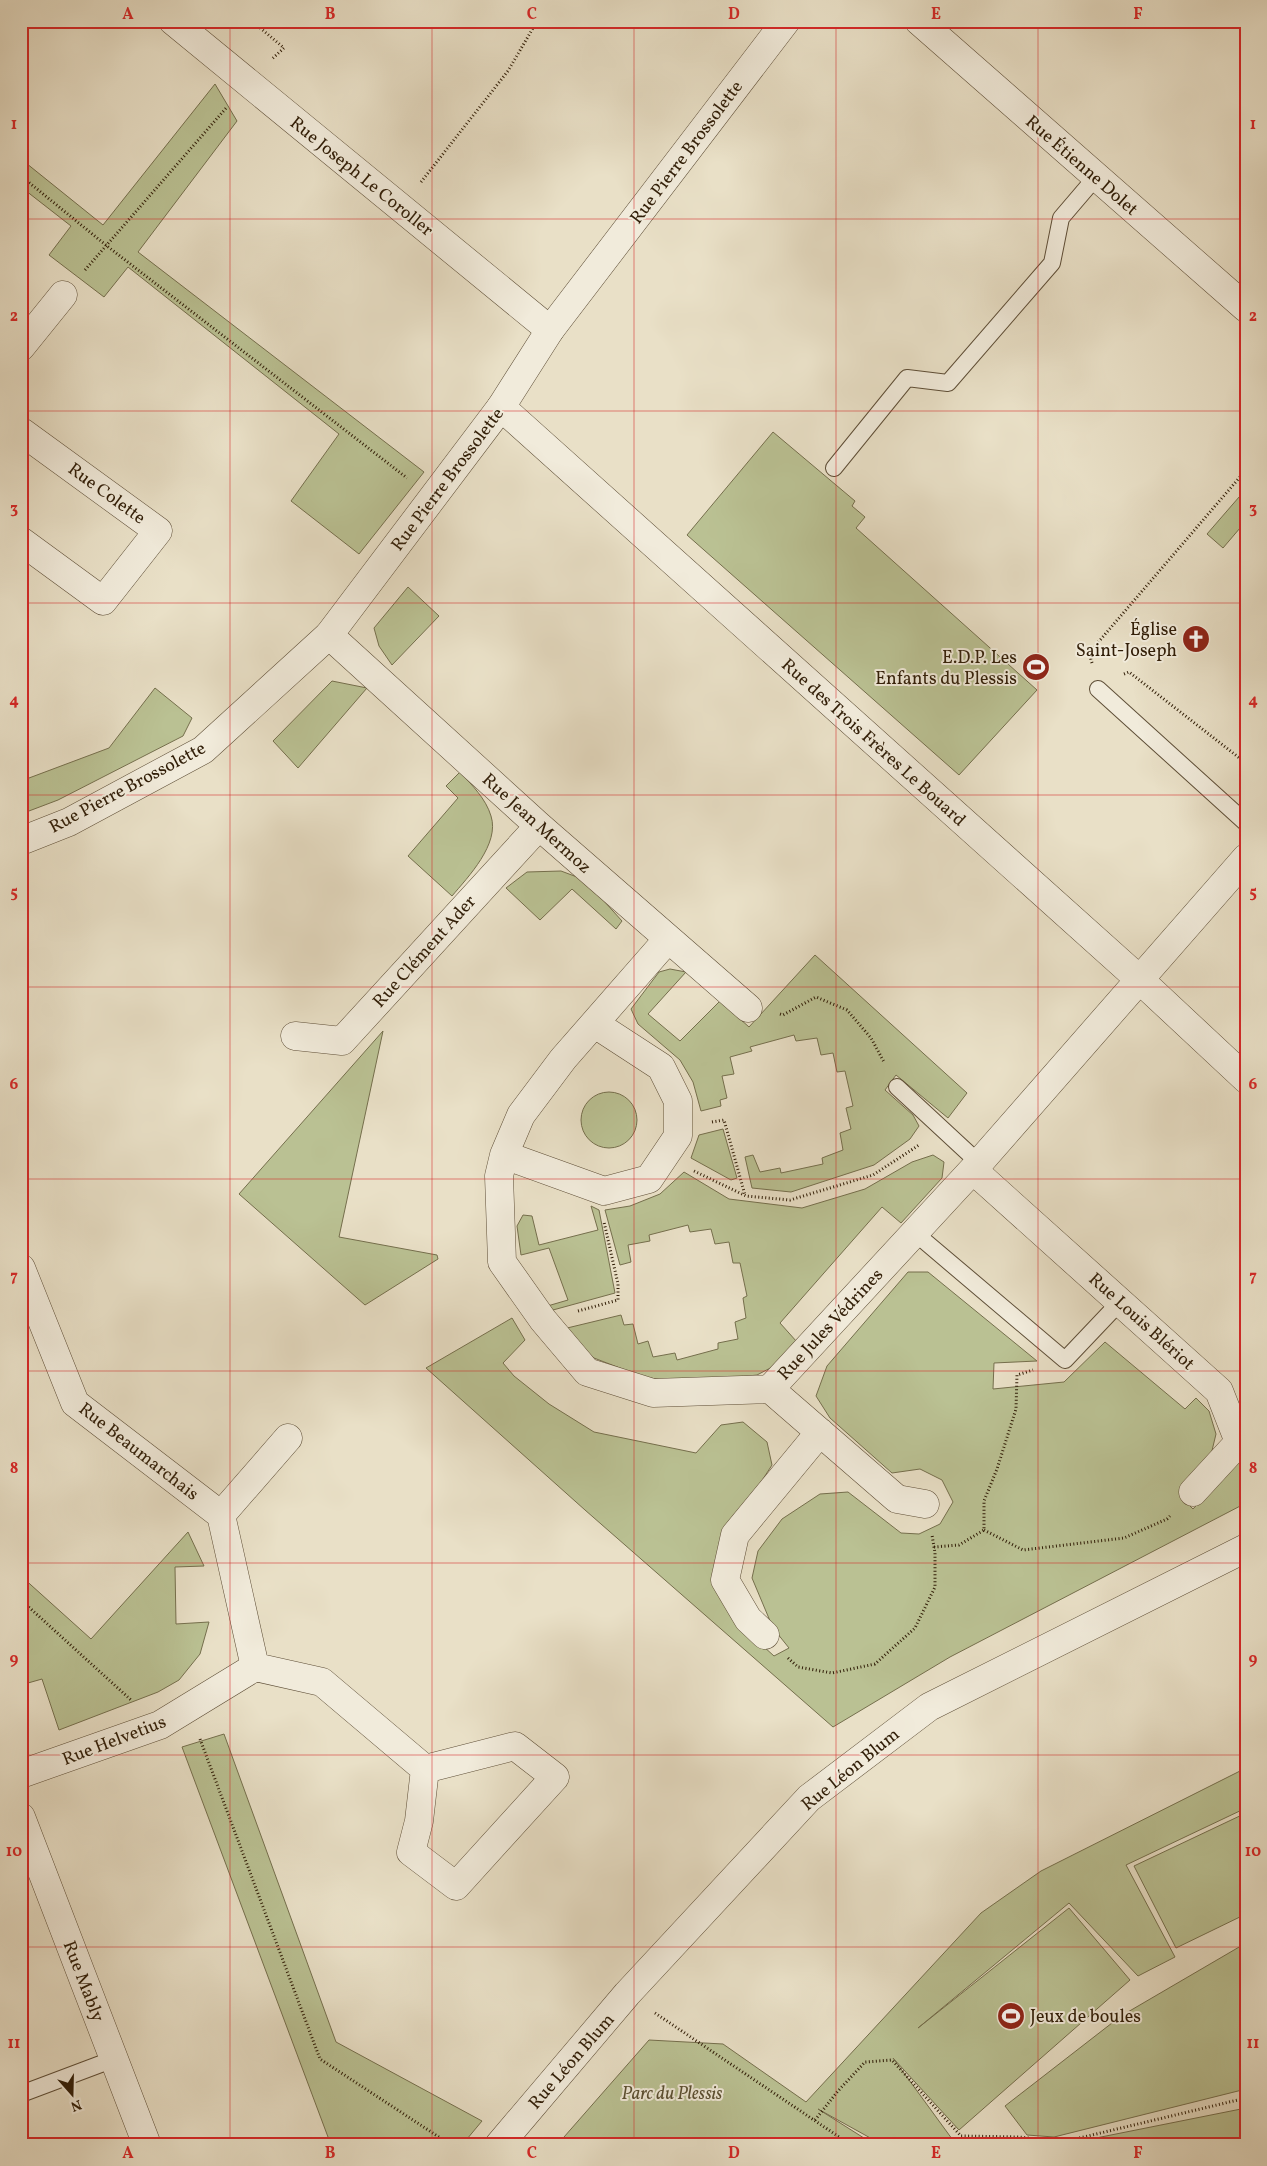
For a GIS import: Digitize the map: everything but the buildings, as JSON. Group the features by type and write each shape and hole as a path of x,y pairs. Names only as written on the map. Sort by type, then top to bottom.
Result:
{"street":[{"name":"Rue Joseph Le Coroller","path":"173,21 550,330"},
{"name":"Rue Pierre Brossolette","path":"21,841 69,822 203,750 329,635 501,407 550,330 786,21"},
{"name":"Rue Étienne Dolet","path":"919,21 1246,308"},
{"path":"21,346 63,295"},
{"name":"Rue des Trois Frères Le Bouard","path":"501,407 1140,980 1246,1079"},
{"name":"Rue Colette","path":"21,432 158,531 103,601 21,541"},
{"name":"Rue Jean Mermoz","path":"329,635 539,826 748,1008"},
{"name":"Rue Clément Ader","path":"295,1036 342,1041 539,826"},
{"name":"Rue Jules Védrines","path":"668,939 563,1059 521,1115 504,1155 499,1176 502,1262 543,1320 587,1372 653,1393 770,1389 976,1166 1246,858"},
{"path":"504,1155 604,1191 649,1179 678,1136 678,1101 661,1066 595,1024"},
{"name":"Rue Louis Blériot","path":"976,1166 1120,1302 1219,1391 1239,1442 1193,1492"},
{"name":"Rue Beaumarchais","path":"21,1268 75,1404 222,1515"},
{"path":"770,1389 897,1499 925,1504"},
{"path":"765,1635 748,1618 726,1580 734,1535 820,1432"},
{"path":"288,1438 222,1515 255,1668 322,1682 425,1769"},
{"name":"Rue Léon Blum","path":"499,2145 628,1994 809,1798 929,1708 1246,1548"},
{"name":"Rue Helvetius","path":"21,1774 160,1725 255,1668"},
{"path":"515,1746 555,1776 456,1886 412,1852 419,1821 425,1769 515,1746"},
{"name":"Rue Mably","path":"21,1817 147,2145"}],"lane":[{"path":"834,468 907,378 948,383 1052,263 1061,218 1096,177"},
{"path":"1098,689 1246,822"},
{"path":"897,1087 943,1129 976,1166"},
{"path":"915,1233 1065,1360 1120,1302"},
{"path":"21,2094 114,2059"}],"path":[{"path":"401,208 508,71 536,23 533,21"},
{"path":"63,295 248,83"},
{"path":"21,176 107,246 433,498"},
{"path":"1246,470 1089,653 1098,689 1129,672 1242,760 1246,756"},
{"path":"748,1008 783,1015 816,997 847,1010 870,1038 897,1087"},
{"path":"678,1128 724,1120 746,1196"},
{"path":"664,1157 746,1196 790,1200 873,1175 943,1129"},
{"path":"543,1320 618,1300 618,1284 597,1188"},
{"path":"984,1530 984,1501 997,1470 1016,1409 1018,1375 1065,1360"},
{"path":"984,1530 1023,1550 1124,1538 1166,1519 1193,1492"},
{"path":"765,1635 798,1667 832,1673 875,1664 915,1628 935,1587 934,1547 925,1504"},
{"path":"934,1547 959,1545 984,1530"},
{"path":"21,1600 160,1725 200,1738 320,2060 452,2145"},
{"path":"628,1994 851,2145"},
{"path":"815,2120 838,2091 865,2062 892,2060 961,2136 1019,2137 1063,2142 1246,2098"}],"green space":[{"path":"215,84 237,121 138,252 424,472 359,554 291,501 339,434 128,267 104,297 49,255 71,226 21,187 21,159 103,225"},
{"path":"773,432 855,501 852,506 865,517 856,528 1037,690 959,775 687,535"},
{"path":"1246,489 1246,521 1223,548 1207,534"},
{"path":"408,587 439,616 392,665 379,646 374,628"},
{"path":"332,681 367,688 298,768 273,741"},
{"path":"155,688 192,718 183,736 58,800 21,814 21,781 109,748"},
{"path":"460,772 486,804 493,827 487,849 474,870 452,896 408,856 458,798 446,786"},
{"path":"561,871 585,880 622,921 616,929 572,889 540,920 506,888 527,872"},
{"path":"815,955 967,1093 948,1118 896,1075 885,1090 913,1115 919,1126 910,1139 874,1165 791,1192 752,1188 745,1157 753,1155 760,1172 780,1168 781,1173 823,1164 822,1158 843,1150 840,1133 851,1129 846,1108 853,1106 845,1071 837,1072 833,1053 821,1055 817,1038 796,1041 794,1035 750,1047 752,1051 730,1057 734,1074 722,1076 727,1098 720,1100 721,1106 701,1111 693,1082 680,1060 638,1024 631,1009 659,972 670,969 686,972 648,1014 680,1041 720,1001 749,1027"},
{"path":"383,1031 339,1237 437,1255 438,1259 365,1305 239,1194"},
{"path":"609,1092 620,1094 629,1100 635,1109 637,1120 635,1131 629,1140 620,1146 609,1148 598,1146 589,1140 583,1131 581,1120 583,1109 589,1100 598,1094"},
{"path":"723,1129 737,1178 731,1180 691,1158 699,1135"},
{"path":"933,1155 944,1162 942,1178 901,1223 882,1207 780,1323 797,1342 776,1365 757,1375 684,1383 643,1377 594,1358 563,1329 621,1315 624,1325 633,1324 638,1344 648,1341 653,1357 675,1353 677,1360 718,1349 718,1343 738,1339 735,1322 746,1318 743,1298 747,1296 740,1263 733,1263 729,1242 715,1244 711,1229 690,1232 688,1225 649,1235 650,1241 628,1245 631,1262 620,1265 605,1210 630,1206 660,1194 684,1172 729,1199 802,1208 865,1189 912,1162"},
{"path":"591,1206 599,1210 615,1293 553,1310 544,1307 568,1300 549,1248 521,1255 517,1226 523,1215 532,1216 539,1245 598,1230"},
{"path":"908,1272 928,1272 1037,1361 994,1363 993,1389 1064,1382 1105,1342 1185,1409 1196,1398 1209,1411 1216,1434 1209,1463 1179,1495 1193,1509 1246,1453 1246,1503 950,1657 833,1727 426,1368 512,1318 525,1340 503,1363 514,1376 549,1404 594,1432 696,1453 721,1425 743,1422 767,1442 772,1465 723,1541 741,1626 774,1656 789,1648 773,1628 752,1578 758,1551 782,1519 820,1494 848,1492 901,1533 919,1534 940,1524 953,1502 942,1480 920,1469 892,1473 830,1418 816,1396 827,1366"},
{"path":"188,1532 204,1566 175,1567 176,1624 209,1622 200,1654 179,1680 158,1692 59,1730 42,1679 21,1685 21,1576 91,1639"},
{"path":"224,1734 336,2042 482,2121 462,2145 331,2145 182,1747"},
{"name":"Parc du Plessis","path":"1246,1768 1246,1808 1126,1865 1175,1957 1138,1976 1069,1903 918,2028 1069,1908 1130,1980 959,2130 893,2058 955,2143 1003,2145 883,2145 818,2109 875,2145 557,2145 649,2040 723,2044 806,2102 981,1913 1041,1871"},
{"path":"1246,1813 1246,1914 1176,1948 1134,1866"},
{"path":"1246,1943 1246,2089 1054,2137 1027,2135 1005,2106 1121,2016"},
{"path":"1246,2108 1246,2145 1082,2145 1081,2141"}],"place":[{"name":"Église Saint-Joseph","path":"1196,639"},
{"name":"E.D.P. Les Enfants du Plessis","path":"1036,667"},
{"name":"Jeux de boules","path":"1011,2016"}]}
